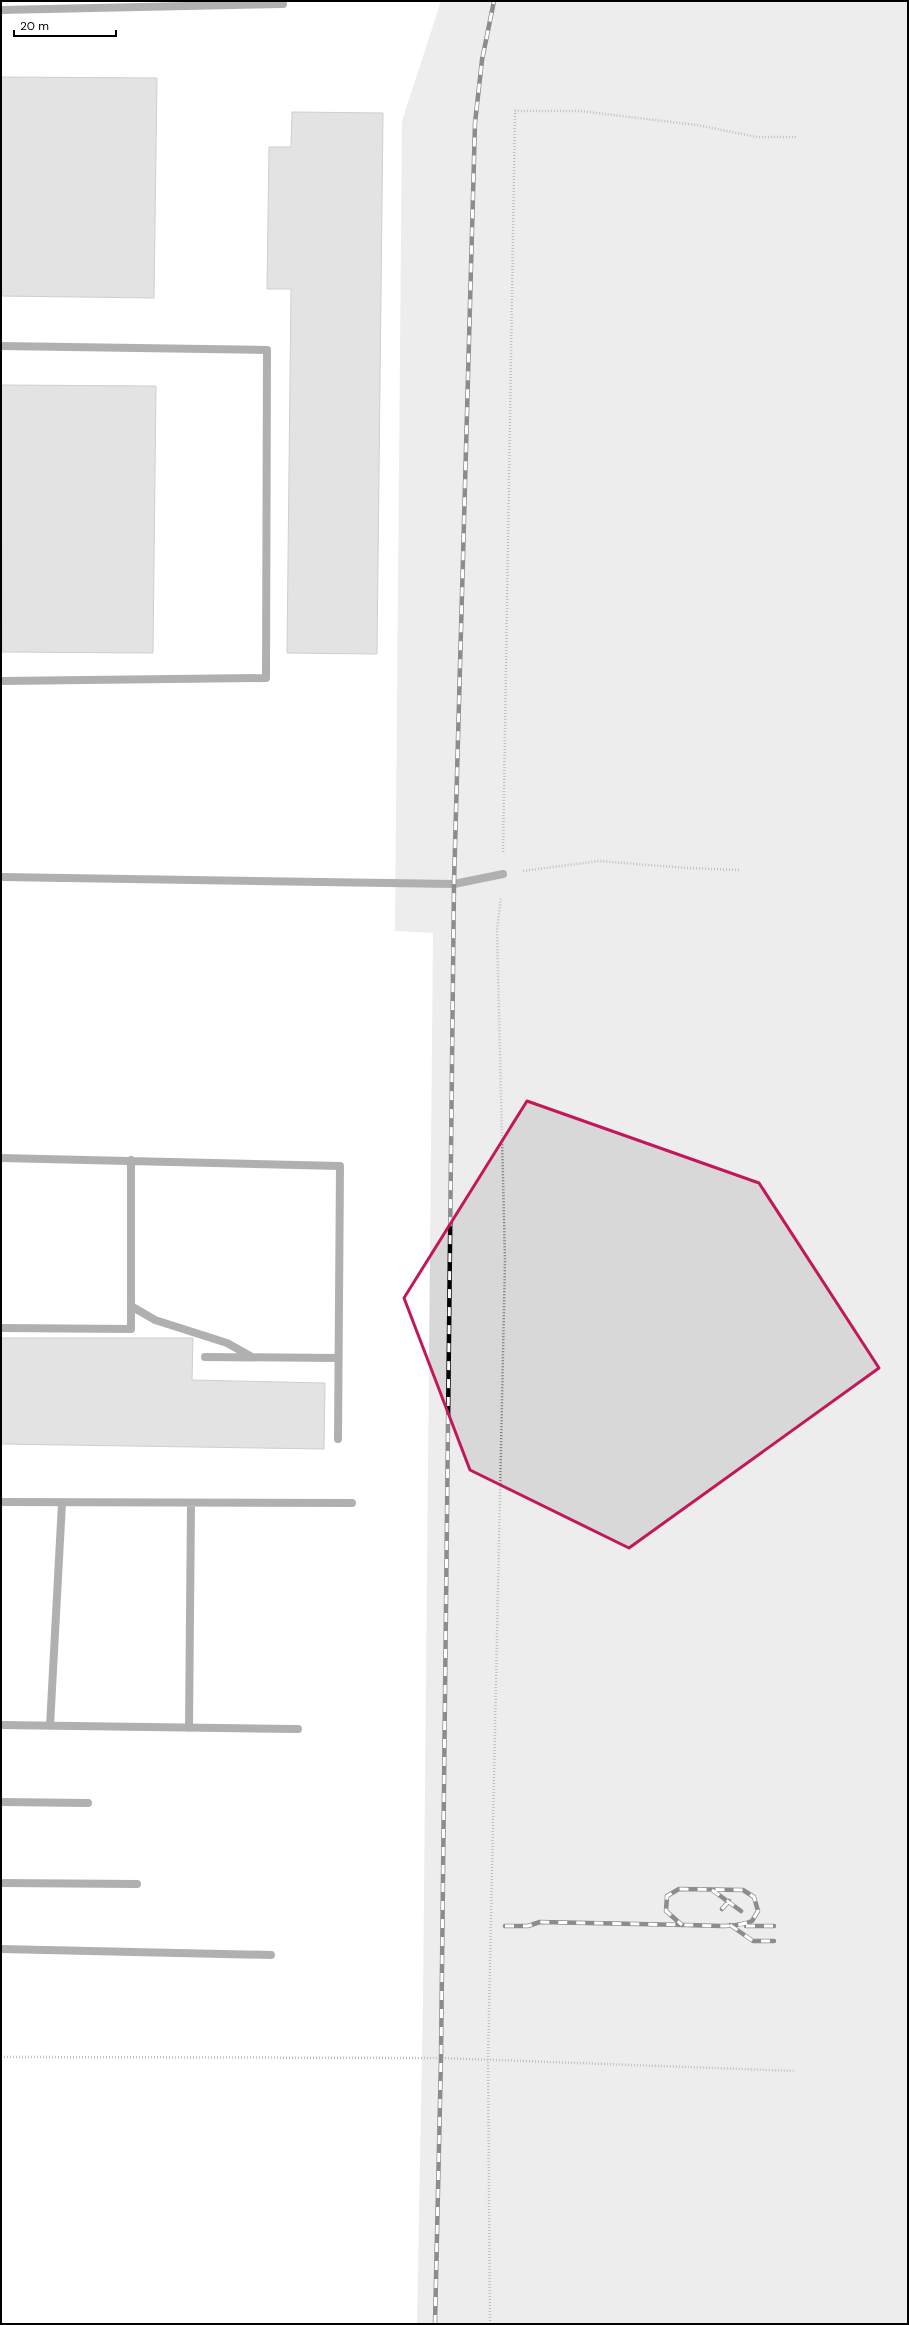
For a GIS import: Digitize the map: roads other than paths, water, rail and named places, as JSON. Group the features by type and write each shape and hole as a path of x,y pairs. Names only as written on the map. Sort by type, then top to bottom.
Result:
{"lane":[{"path":"1,10 284,4"},
{"path":"1,346 268,350 268,358 266,678 1,681"},
{"path":"1,878 454,884 503,874"},
{"path":"1,1158 340,1166 338,1439"},
{"path":"1,1328 131,1330 131,1160"},
{"path":"131,1306 155,1320 226,1343 252,1357"},
{"path":"205,1357 338,1358"},
{"path":"1,1502 352,1503"},
{"path":"50,1726 62,1503"},
{"path":"190,1728 191,1503"},
{"path":"1,1725 298,1729"},
{"path":"1,1802 88,1804"},
{"path":"1,1883 137,1884"},
{"path":"1,1949 271,1955"}],"railway":[{"path":"435,2324 441,2058 454,884 475,123 482,60 494,1"},
{"path":"505,1926 528,1926 540,1922 728,1926 752,1921 758,1911 754,1897 743,1890 679,1889 667,1896 666,1911 682,1925"},
{"path":"712,1890 741,1911"},
{"path":"722,1909 729,1901"},
{"path":"730,1925 753,1941 774,1941"},
{"path":"746,1926 774,1926"}]}
